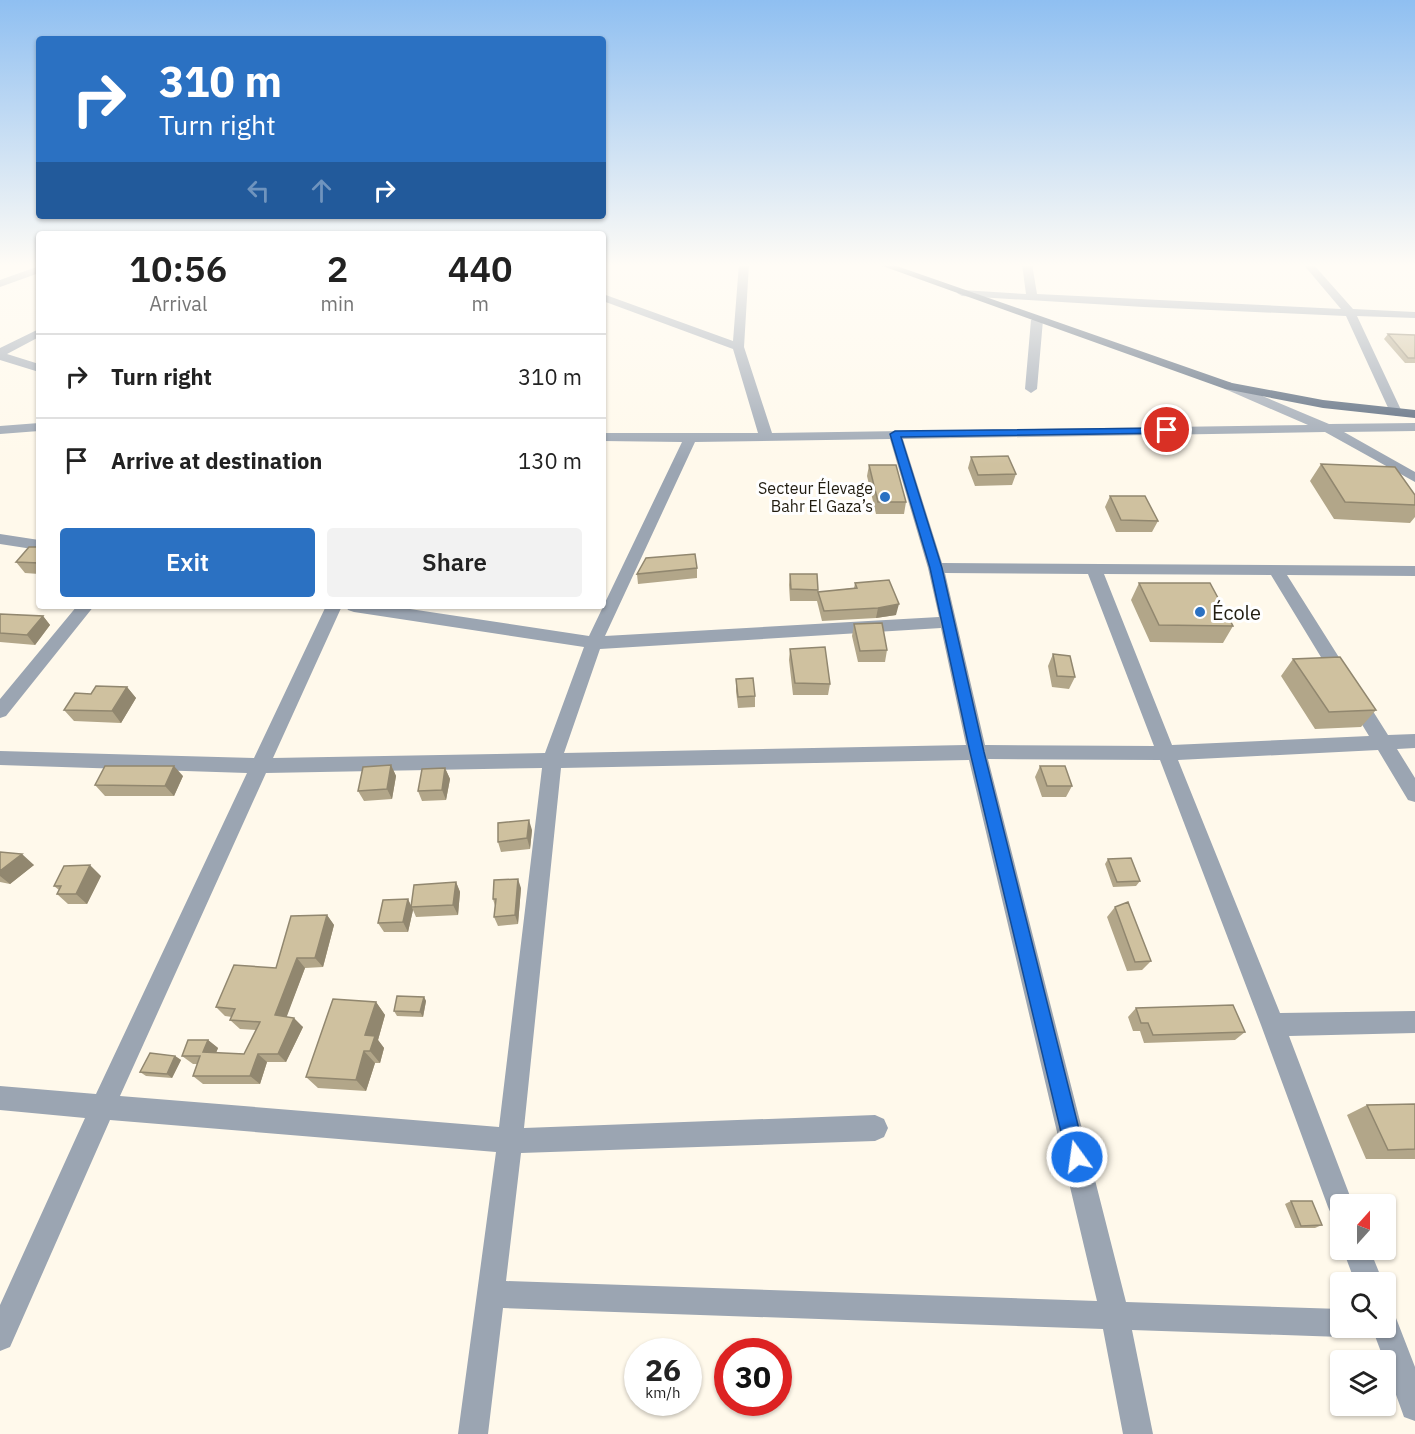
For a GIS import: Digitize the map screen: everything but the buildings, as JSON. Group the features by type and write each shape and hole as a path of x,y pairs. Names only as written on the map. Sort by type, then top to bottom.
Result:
{"main road":[{"path":"1069,331 1229,386 1323,404 1415,414"}],"street":[{"path":"695,331 738,347"},
{"path":"739,331 738,347 766,436"},
{"path":"1031,389 1036,331"},
{"path":"1359,331 1396,412"},
{"path":"0,355 36,334"},
{"path":"0,355 36,367"},
{"path":"1229,386 1329,429 1415,478"},
{"path":"0,430 36,427"},
{"path":"606,436 690,438 1415,427"},
{"path":"895,434 936,568 977,752 1115,1315 1138,1434"},
{"path":"473,1434 510,1141 552,760 594,643 690,438"},
{"path":"0,539 36,545"},
{"path":"936,568 1415,571"},
{"path":"1094,569 1273,1025 1336,1194"},
{"path":"1276,570 1415,794"},
{"path":"0,711 84,609"},
{"path":"0,1337 258,766 333,609"},
{"path":"373,609 594,643 947,621"},
{"path":"0,758 258,766 977,752 1166,753 1415,741"},
{"path":"1273,1025 1415,1022"},
{"path":"0,1098 510,1141 875,1128"},
{"path":"490,1294 1330,1323"},
{"path":"1390,1338 1415,1406"}],"place":[{"name":"Secteur Élevage Bahr El Gaza’s","path":"885,497"},
{"name":"École","path":"1200,612"}],"route":[{"path":"1077,1157 977,752 936,568 895,434 1167,430"}]}
